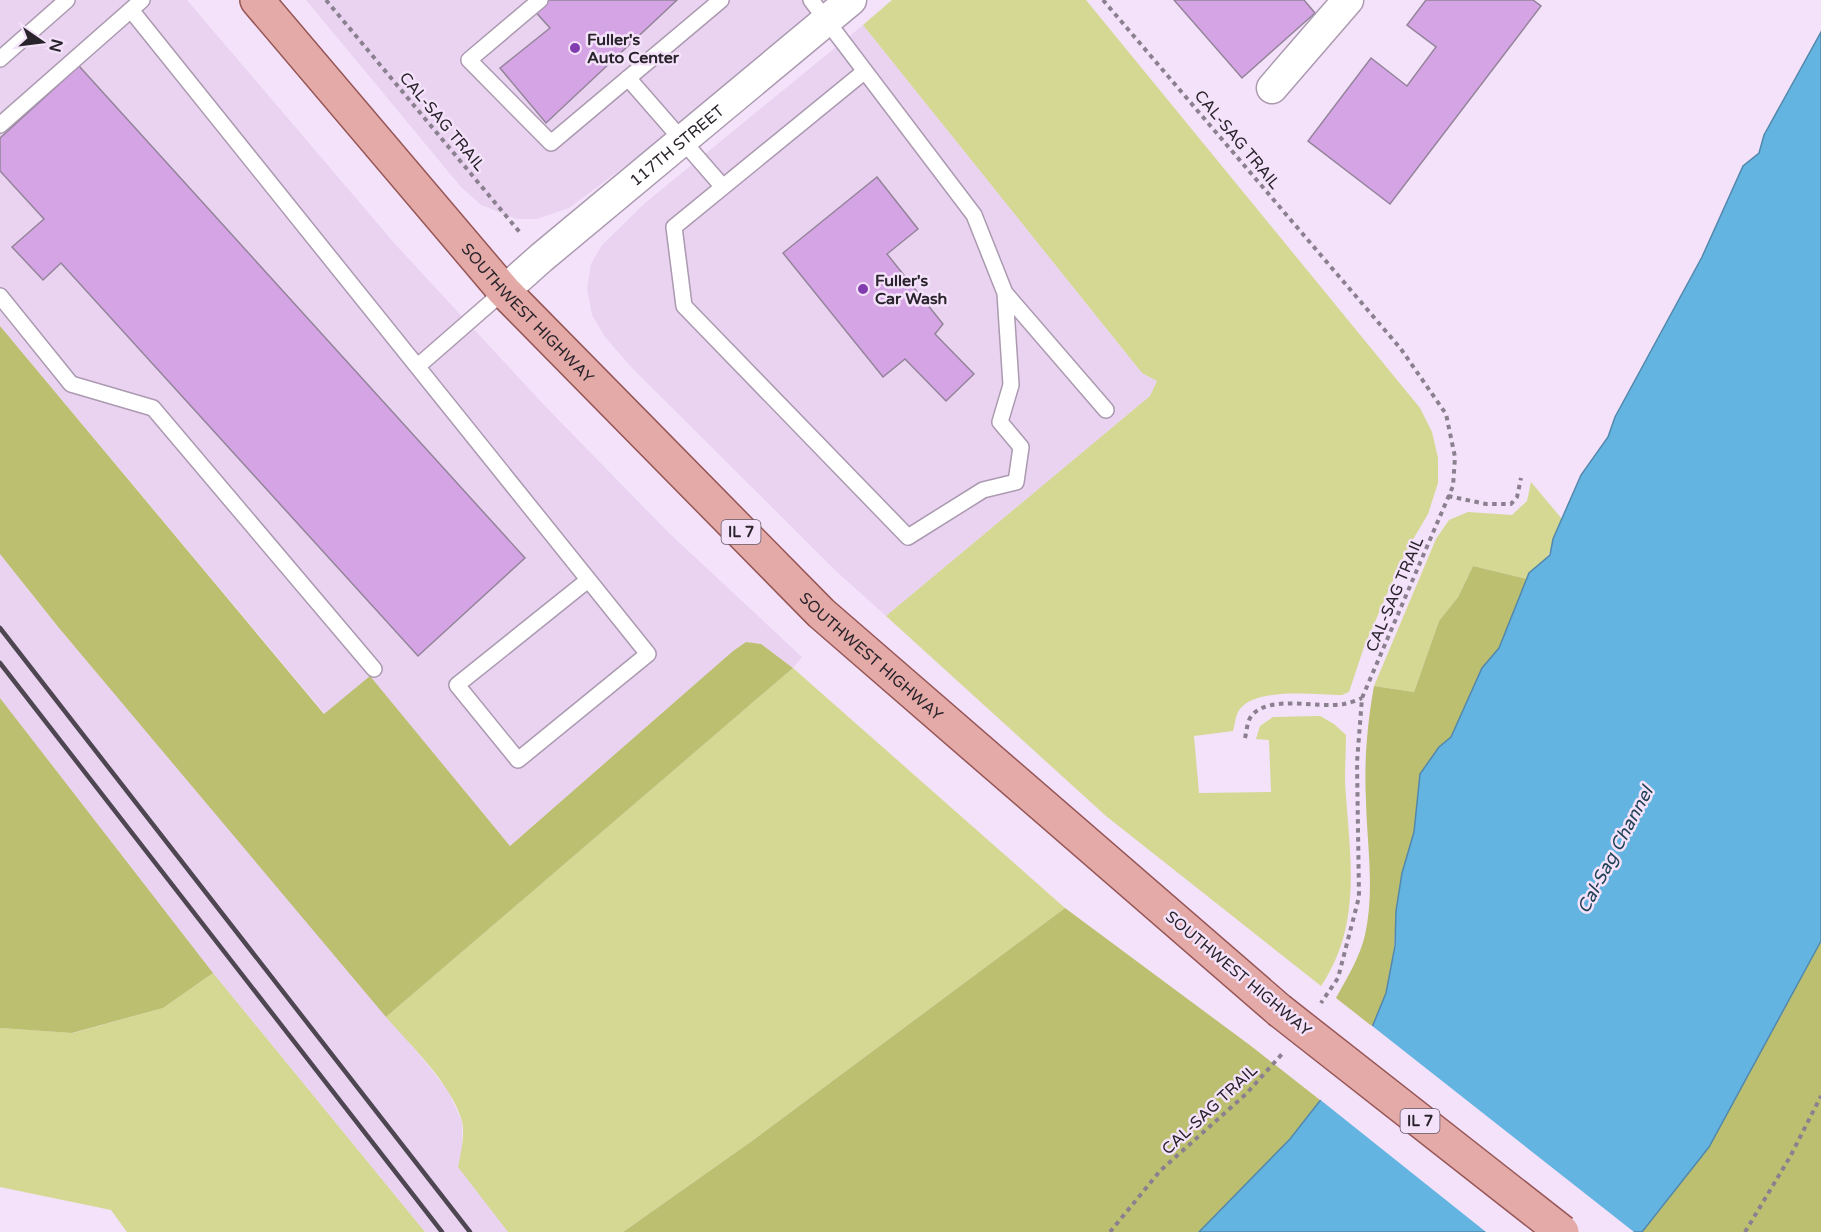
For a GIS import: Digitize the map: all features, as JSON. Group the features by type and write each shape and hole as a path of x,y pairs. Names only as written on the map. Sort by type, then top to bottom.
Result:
{"main road":[{"name":"SOUTHWEST HIGHWAY","path":"256,0 504,291 821,613 1279,1010 1562,1232"}],"street":[{"name":"117TH STREET","path":"504,291 684,140 818,10 851,0"},
{"path":"1272,88 1348,0"}],"lane":[{"path":"0,59 67,0"},
{"path":"540,0 469,60 551,143 721,0"},
{"path":"0,125 136,5 418,366 648,654 518,760 458,685 588,580"},
{"path":"818,10 865,71 974,215 1005,293 1011,384 1000,422 1021,447 1016,482 983,490 908,537 684,306 674,227 865,71"},
{"path":"628,78 723,187"},
{"path":"418,366 504,291"},
{"path":"1005,293 1106,410"},
{"path":"0,296 71,384 153,408 374,669"}],"path":[{"name":"CAL-SAG TRAIL","path":"326,0 541,258"},
{"name":"CAL-SAG TRAIL","path":"1103,0 1401,349 1446,414 1455,457 1453,486 1362,698 1357,762 1359,897 1338,978 1316,1011"},
{"path":"1448,496 1485,504 1511,504 1517,496 1521,478"},
{"path":"1245,738 1248,723 1253,715 1266,706 1284,703 1345,704 1362,698"},
{"name":"CAL-SAG TRAIL","path":"1110,1232 1160,1171 1246,1094 1283,1052"},
{"path":"1745,1232 1790,1157 1821,1096"}],"shaded area":[{"path":"0,0 187,0 395,244 544,405 668,532 802,657 793,668 761,644 746,642 510,846 370,677 325,714 0,326"},
{"path":"306,0 831,0 635,159 569,208 537,219 516,219 481,205 461,187"},
{"path":"863,25 1142,373 1157,381 1150,396 886,616 837,572 633,369 605,337 592,315 587,289 591,264 602,245 645,203"},
{"path":"0,554 59,628 448,1091 462,1122 462,1150 459,1167 508,1232 425,1232 213,973 0,698"}],"green space":[{"path":"892,0 1086,0 1420,408 1432,432 1438,458 1438,483 1428,514 1405,553 1364,647 1349,692 1342,695 1285,694 1256,698 1245,704 1238,712 1233,731 1194,736 1199,793 1271,792 1269,740 1256,739 1260,726 1273,717 1320,716 1334,724 1346,735 1345,781 1351,860 1349,912 1335,962 1321,986 1106,816 886,616 1150,396 1157,381 1142,373 863,25"},
{"path":"0,326 324,714 370,676 510,846 746,642 761,644 793,668 386,1017 59,628 0,554"},
{"path":"1531,482 1562,519 1548,556 1527,579 1473,566 1458,597 1439,621 1414,692 1374,686 1436,539 1449,520 1468,512 1512,515 1527,501"},
{"path":"1473,566 1527,579 1499,648 1482,668 1451,737 1439,747 1420,774 1414,832 1402,873 1396,911 1394,949 1386,993 1373,1027 1336,998 1360,951 1368,918 1370,868 1365,772 1374,686 1414,692 1439,621 1458,597"},
{"path":"793,668 1065,908 752,1141 623,1232 508,1232 458,1167 463,1126 457,1107 440,1079 386,1017"},
{"path":"0,698 213,973 163,1008 72,1033 0,1028"},
{"path":"1065,908 1320,1100 1290,1139 1199,1232 623,1232 752,1141"},
{"path":"1821,941 1821,1232 1642,1232 1709,1147"},
{"path":"213,973 425,1232 127,1232 111,1210 0,1187 0,1028 73,1033 163,1008"}],"water":[{"name":"Cal-Sag Channel","path":"1821,32 1821,941 1709,1147 1642,1232 1199,1232 1290,1139 1366,1042 1386,993 1395,946 1396,911 1402,873 1414,832 1420,774 1439,747 1451,737 1482,668 1499,648 1529,573 1550,555 1553,539 1581,475 1608,437 1615,417 1702,257 1743,166 1759,153 1764,135"}],"pier":[{"path":"1371,1025 1634,1232 1486,1232 1318,1098 1364,1041"}],"building":[{"name":"Fuller's Auto Center","path":"541,0 677,0 546,123 500,68 550,28 532,8"},
{"path":"1174,0 1304,0 1315,13 1242,78"},
{"path":"1426,0 1533,0 1541,6 1390,204 1308,141 1371,58 1407,86 1436,47 1407,25"},
{"path":"79,66 525,558 418,656 61,263 43,280 12,247 44,219 0,171 0,138"},
{"name":"Fuller's Car Wash","path":"877,177 918,229 887,254 943,324 935,334 974,374 946,401 905,359 883,377 783,253"}],"railway":[{"path":"0,628 470,1232"},
{"path":"0,663 442,1232"}],"place":[{"name":"Fuller's Auto Center","path":"575,48"},
{"name":"Fuller's Car Wash","path":"863,289"}]}
